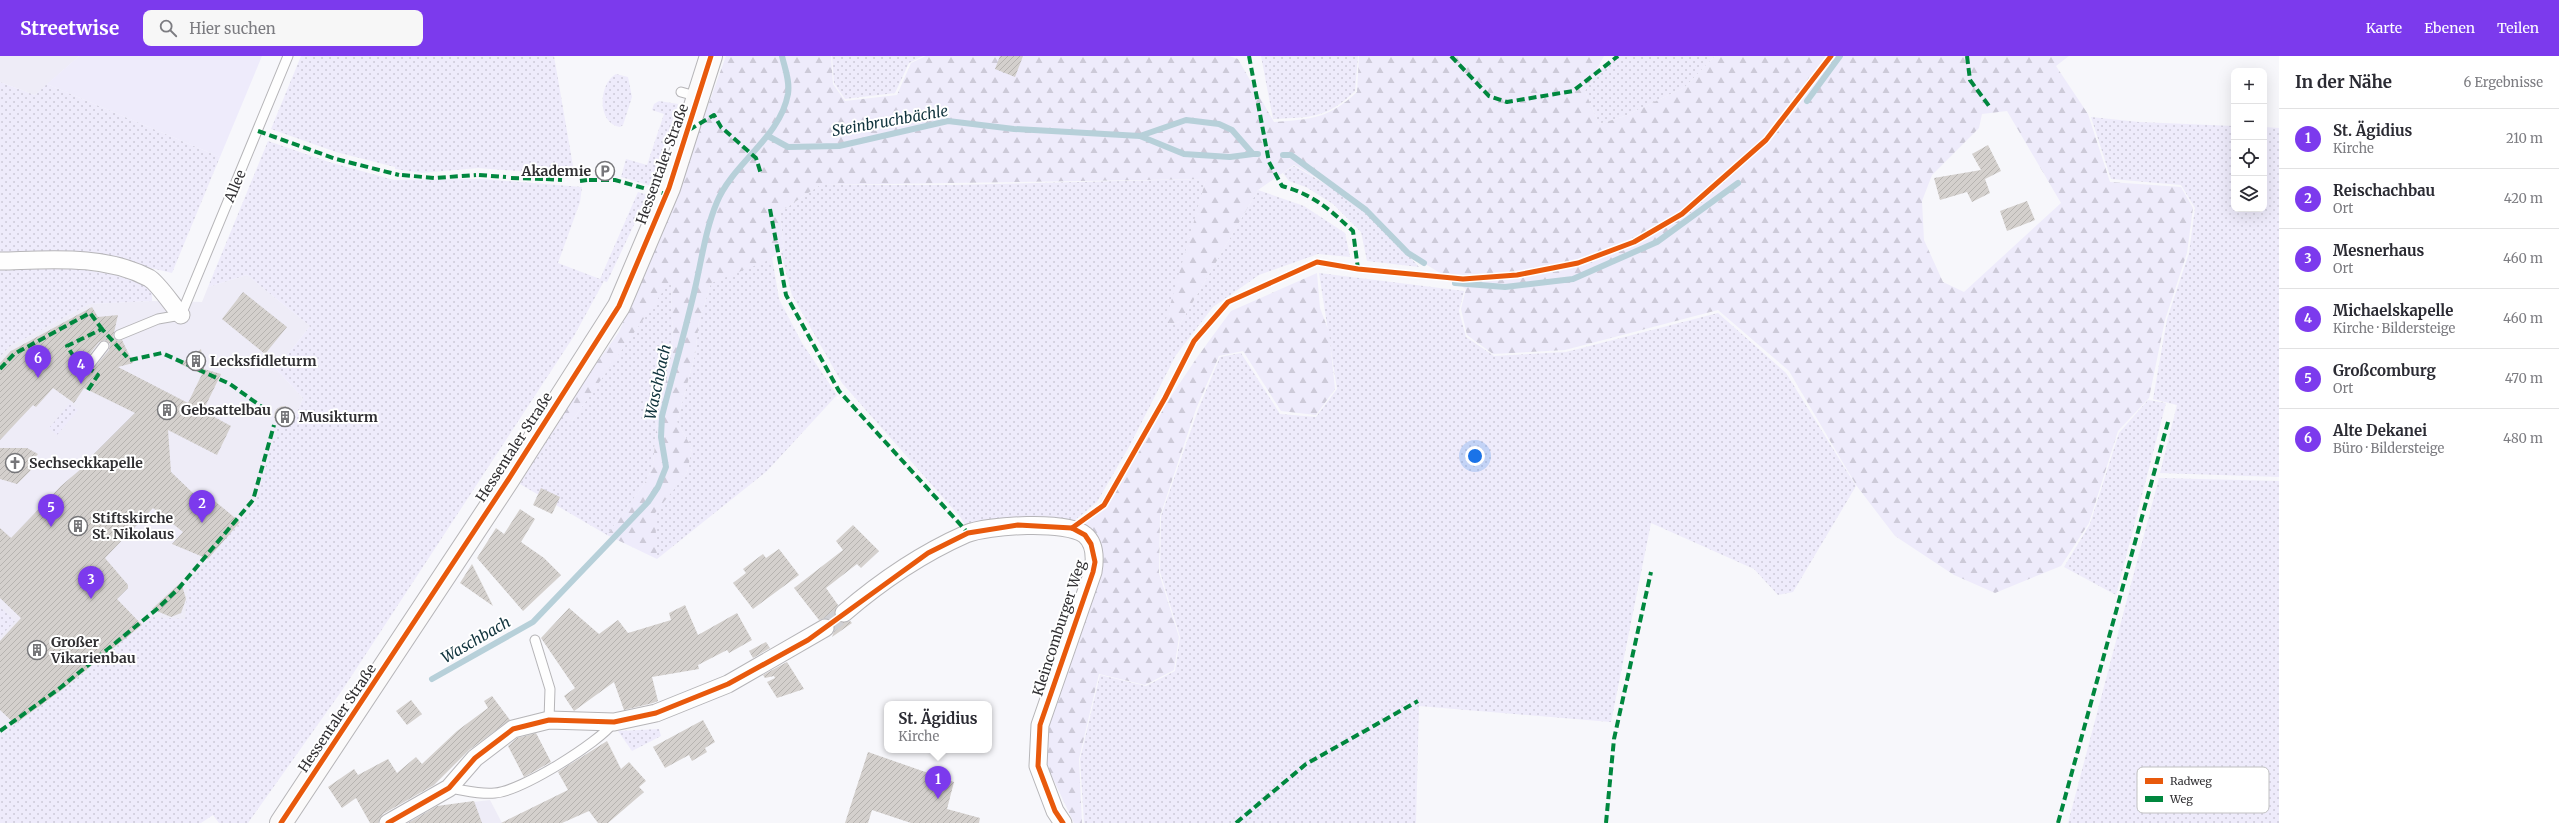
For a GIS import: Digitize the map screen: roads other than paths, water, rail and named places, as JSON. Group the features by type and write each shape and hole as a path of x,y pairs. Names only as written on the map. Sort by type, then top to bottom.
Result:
{"main road":[{"name":"Hessentaler Straße","path":"281,823 508,480 619,306 669,188 690,95 712,56"}],"street":[{"path":"0,261 76,260 116,266 150,278 181,315"},
{"name":"Kleincomburger Weg","path":"844,613 928,553 968,533 1018,525 1072,528 1085,535 1094,552 1093,572 1040,725 1038,766 1055,811 1063,823"},
{"path":"388,823 449,788 475,758 513,729 549,720 614,722 656,713 728,684 825,628"}],"lane":[{"name":"Allee","path":"181,315 288,56"},
{"path":"119,335 158,319 181,315"},
{"path":"90,364 104,346"},
{"path":"535,640 550,689 549,720"},
{"path":"449,788 496,794 537,777 580,750 608,730 614,722"}],"waterway":[{"name":"Waschbach","path":"432,679 533,622 648,502 658,487 666,467 661,437 662,416 688,317 710,222 724,188 776,124 783,110 788,94 788,84 782,56"},
{"name":"Steinbruchbächle","path":"1807,101 1840,56"},
{"name":"Steinbruchbächle","path":"768,136 788,147 839,146 948,121 1014,129 1140,136 1186,120 1219,124 1232,130 1253,154 1258,154"},
{"name":"Steinbruchbächle","path":"1140,136 1184,154 1230,157 1253,154"},
{"name":"Steinbruchbächle","path":"1283,155 1291,155 1366,210 1408,253 1424,263"},
{"name":"Steinbruchbächle","path":"1455,283 1505,287 1573,279 1657,242 1738,183"}],"tunnel":[{"path":"825,628 844,613"}],"place":[{"name":"Akademie","path":"605,171"},
{"name":"Lecksfidleturm","path":"196,361"},
{"name":"Alte Dekanei","path":"38,378"},
{"name":"Michaelskapelle","path":"81,384"},
{"name":"Gebsattelbau","path":"167,410"},
{"name":"Musikturm","path":"285,417"},
{"name":"Sechseckkapelle","path":"15,463"},
{"name":"Reischachbau","path":"202,523"},
{"name":"Stiftskirche St. Nikolaus","path":"78,526"},
{"name":"Großcomburg","path":"51,527"},
{"name":"Mesnerhaus","path":"91,599"},
{"name":"Großer Vikarienbau","path":"37,650"},
{"name":"St. Ägidius","path":"938,799"}]}
